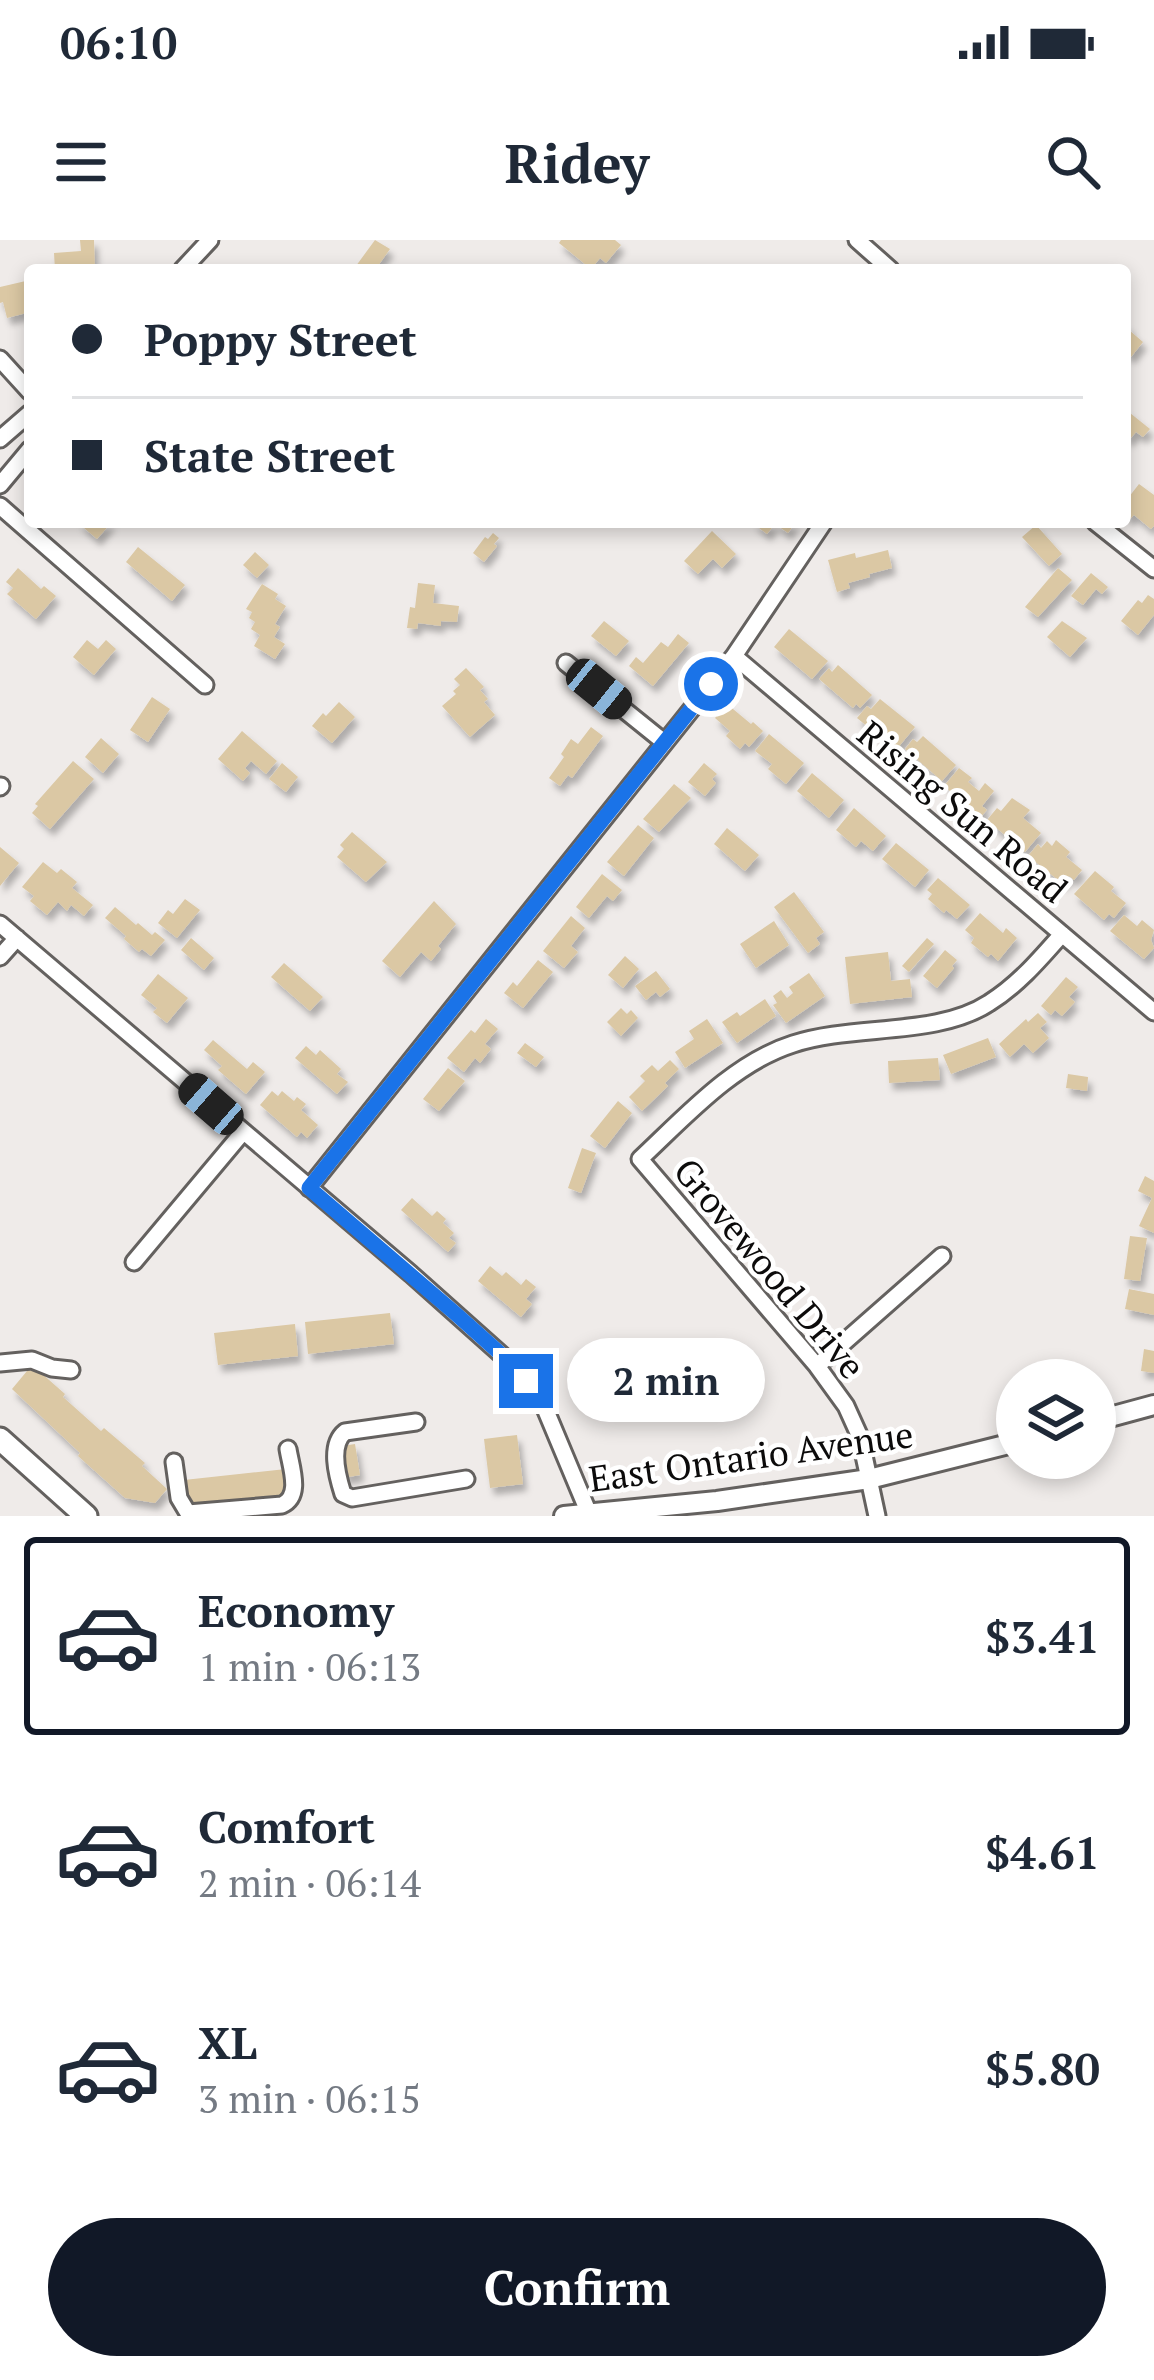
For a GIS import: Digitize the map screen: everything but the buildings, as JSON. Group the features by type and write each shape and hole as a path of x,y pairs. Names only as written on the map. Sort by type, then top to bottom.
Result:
{"highway":[{"path":"0,1439 86,1516"}],"main road":[{"path":"1116,1416 1154,1406"},
{"name":"East Ontario Avenue","path":"565,1516 869,1479 996,1447"}],"street":[{"path":"188,264 210,240"},
{"path":"857,240 884,264"},
{"path":"0,359 24,385"},
{"path":"0,440 24,418"},
{"path":"0,485 24,456"},
{"path":"0,506 24,527"},
{"path":"25,528 205,685"},
{"path":"309,1188 734,656 820,528"},
{"path":"1103,528 1154,569"},
{"name":"Rising Sun Road","path":"734,656 1154,1012"},
{"path":"566,663 664,742"},
{"path":"0,924 513,1365 544,1406 590,1515"},
{"name":"Grovewood Drive","path":"877,1516 855,1420 817,1366 640,1159 740,1070 764,1056 823,1036 938,1023 986,1006 1022,979 1063,934"},
{"path":"0,957 17,938"},
{"path":"134,1262 243,1132"},
{"path":"817,1366 942,1256"},
{"path":"0,1363 32,1360 71,1370"},
{"path":"416,1422 345,1432 336,1441 343,1494 352,1498 466,1479"},
{"path":"174,1462 179,1498 188,1513 282,1505 288,1504 294,1489 288,1449"}],"route":[{"path":"526,1381 309,1188 711,684"}]}
